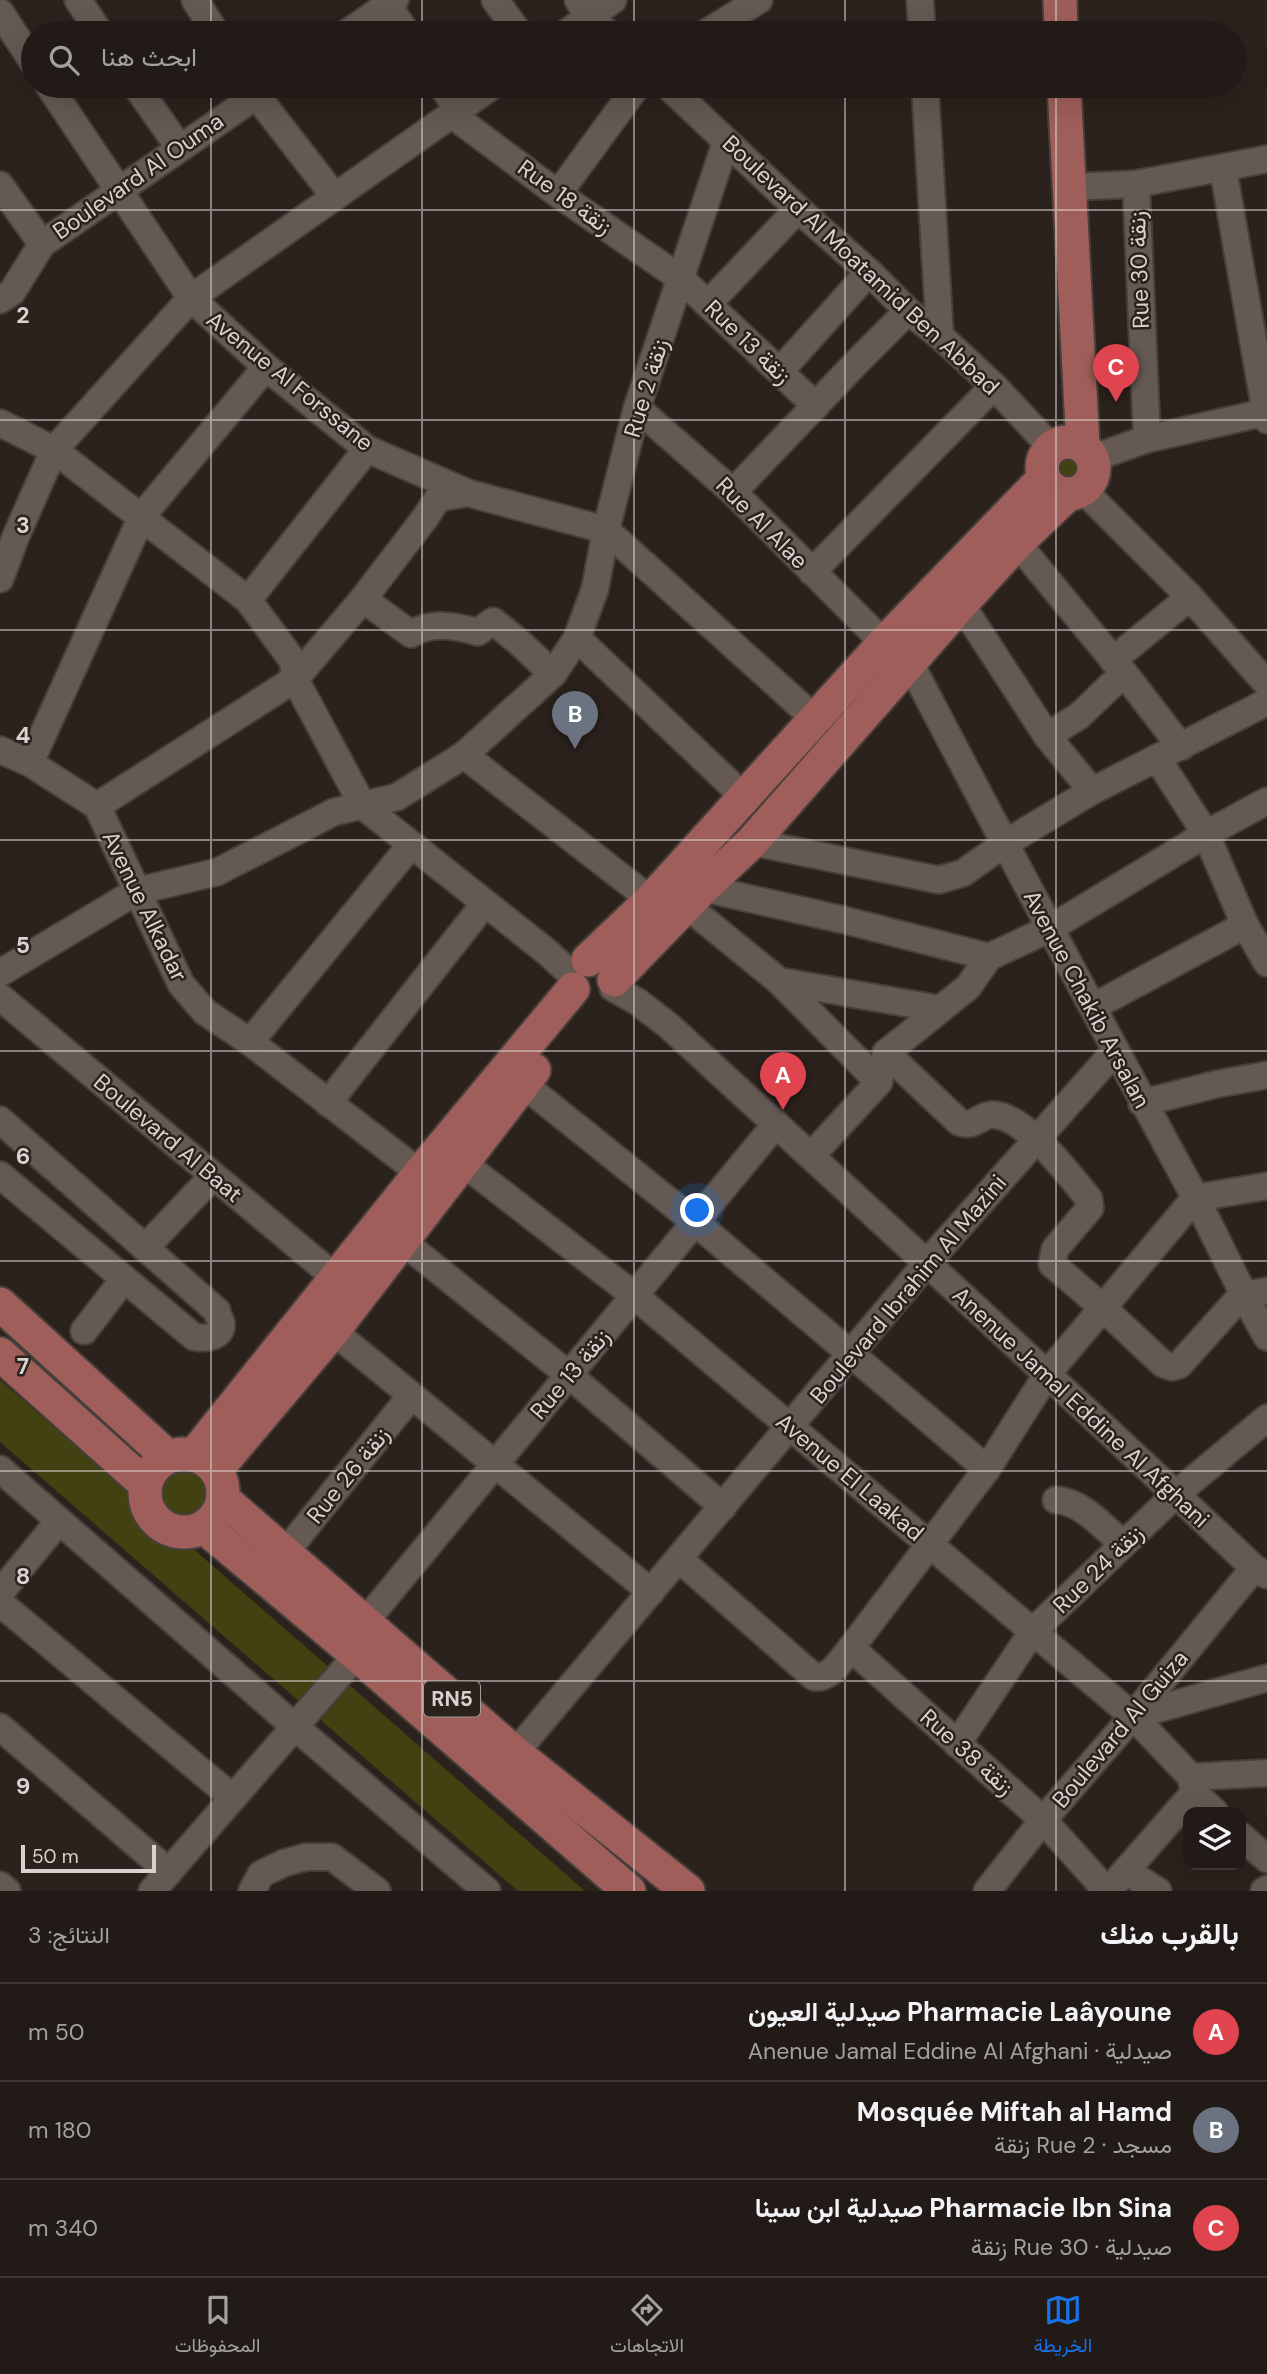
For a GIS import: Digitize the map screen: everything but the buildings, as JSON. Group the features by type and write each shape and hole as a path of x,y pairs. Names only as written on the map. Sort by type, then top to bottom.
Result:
{"main road":[{"path":"1038,0 1039,21"},
{"path":"1060,0 1061,21"},
{"path":"200,1470 337,1278 420,1173 592,982 695,897 752,842 896,652 1069,465 1043,98"},
{"path":"200,1470 333,1331 523,1084 651,900 815,719 896,652 961,604 1017,543 1069,465 1070,187 1065,98"},
{"name":"RN5","path":"0,1304 200,1470 284,1555 515,1754 688,1891"},
{"path":"0,1354 145,1484"},
{"path":"158,1463 200,1470 219,1510 204,1527 191,1532 178,1532 155,1520 144,1497 145,1484 158,1463"},
{"name":"RN5","path":"204,1527 357,1655 629,1891"}],"street":[{"path":"78,0 92,21"},
{"path":"195,0 208,21"},
{"path":"495,0 510,21"},
{"path":"592,17 613,0"},
{"path":"725,21 759,0"},
{"path":"920,0 921,21"},
{"path":"363,21 389,2 400,21"},
{"path":"0,12 21,44"},
{"name":"Avenue Al Forssane","path":"57,98 191,298 266,367 367,449 468,493 606,530 815,719"},
{"path":"144,98 178,147"},
{"name":"Boulevard Al Ouma","path":"42,244 246,98"},
{"path":"264,98 335,197"},
{"name":"Rue 18 زنقة","path":"448,98 455,112 558,194 680,278"},
{"path":"0,579 54,450 191,298 475,98"},
{"path":"558,194 628,98"},
{"name":"Boulevard Al Moatamid Ben Abbad","path":"680,98 908,311 940,336 994,386 1267,684"},
{"path":"926,98 940,336"},
{"name":"Rue 2 زنقة","path":"0,973 137,891 217,872 334,812 397,797 464,754 553,674 577,638 595,589 606,530 637,408 726,142"},
{"path":"1070,187 1136,184 1267,159"},
{"path":"1069,465 1146,439 1267,415 1223,168"},
{"name":"Rue 30 زنقة","path":"1136,184 1146,439"},
{"path":"0,185 42,244 12,292 0,300"},
{"path":"709,303 797,209"},
{"path":"780,372 869,272"},
{"name":"Rue 13 زنقة","path":"680,278 816,406"},
{"path":"733,492 908,311"},
{"path":"30,763 142,516 266,367"},
{"path":"812,572 994,386"},
{"name":"Rue Al Alae","path":"637,408 733,492 896,652"},
{"path":"0,423 54,450 248,600 293,661 295,679 363,806"},
{"path":"248,600 367,449"},
{"path":"97,806 295,679 363,599 438,498 468,493"},
{"path":"1017,543 1119,666 1169,752 1245,925 1267,963"},
{"path":"1047,736 1079,716 1119,666 1190,597"},
{"path":"363,599 411,634 423,626 453,626 478,632 493,621 553,674"},
{"path":"961,604 1047,736 1092,791"},
{"path":"577,638 744,797"},
{"name":"Avenue Chakib Arsalan","path":"896,652 1004,844 1195,1198 1255,1293 1267,1337"},
{"path":"752,842 939,880 963,873 1004,844 1092,791 1267,702"},
{"name":"Avenue Alkadar","path":"0,750 30,763 97,806 181,984 205,1012 250,1042 420,1173"},
{"path":"464,754 651,900"},
{"path":"811,1156 879,1082 886,1053 968,987 989,957 1049,929 1206,834 1267,801"},
{"name":"Anenue Jamal Eddine Al Afghani","path":"363,806 547,952 592,982 638,1002 669,1026 1261,1572"},
{"path":"250,1042 411,846"},
{"path":"695,897 844,920 989,957"},
{"path":"695,897 879,1082"},
{"path":"328,1103 485,903"},
{"path":"1093,1007 1245,925"},
{"path":"779,981 940,1009"},
{"name":"Boulevard Al Baat","path":"4,1009 337,1278"},
{"name":"Boulevard Ibrahim Al Mazini","path":"515,1754 926,1264 1115,1051"},
{"path":"886,1053 959,1122 971,1124 990,1114 998,1115 1037,1139 1089,1199 1090,1208 1055,1249 1052,1264 1164,1364 1172,1367 1180,1365 1255,1293"},
{"path":"1142,1103 1217,1084 1267,1075"},
{"path":"523,1084 695,1222 987,1469"},
{"path":"0,1120 217,1311 221,1321 220,1329 213,1337 194,1338 0,1175"},
{"name":"Rue 13 زنقة","path":"364,1623 776,1124"},
{"name":"Avenue El Laakad","path":"463,1163 635,1296 1133,1716 1211,1807"},
{"path":"145,1248 214,1176"},
{"path":"679,1559 814,1677 822,1678 828,1675 987,1469 1048,1373 1195,1198 1267,1186"},
{"path":"402,1241 569,1375 723,1507"},
{"path":"84,1331 124,1279"},
{"path":"333,1331 651,1592"},
{"name":"Rue 26 زنقة","path":"284,1555 411,1396"},
{"name":"Rue 24 زنقة","path":"957,1744 1034,1631 1176,1494 1267,1418"},
{"path":"0,1469 488,1891"},
{"path":"1056,1500 1077,1505 1123,1544"},
{"path":"0,1593 60,1521"},
{"name":"Boulevard Al Guiza","path":"987,1891 1043,1820 1261,1572"},
{"path":"0,1604 233,1798"},
{"name":"Rue 38 زنقة","path":"851,1648 1043,1820 1107,1891"},
{"path":"0,1727 161,1882 357,1655"},
{"path":"1133,1716 1267,1678"},
{"path":"1107,1891 1126,1871 1193,1785 1267,1773"},
{"path":"1246,1841 1267,1860"},
{"path":"251,1891 261,1874 284,1863 306,1857 332,1857 377,1891"},
{"path":"1126,1871 1158,1891"},
{"path":"0,1885 7,1891"}],"shaded area":[{"path":"1066,450 1075,451 1086,466 1080,483 1064,488 1048,468 1054,456"},
{"path":"0,1380 585,1891 518,1891 0,1442"},
{"path":"182,1464 193,1466 202,1472 208,1481 208,1503 202,1512 193,1518 182,1520 171,1518 162,1512 156,1503 154,1492 156,1481 162,1472 171,1466"}],"place":[{"name":"Pharmacie Ibn Sina صيدلية ابن سينا","path":"1116,402"},
{"name":"Mosquée Miftah al Hamd","path":"575,749"},
{"name":"Pharmacie Laâyoune صيدلية العيون","path":"783,1110"}]}
